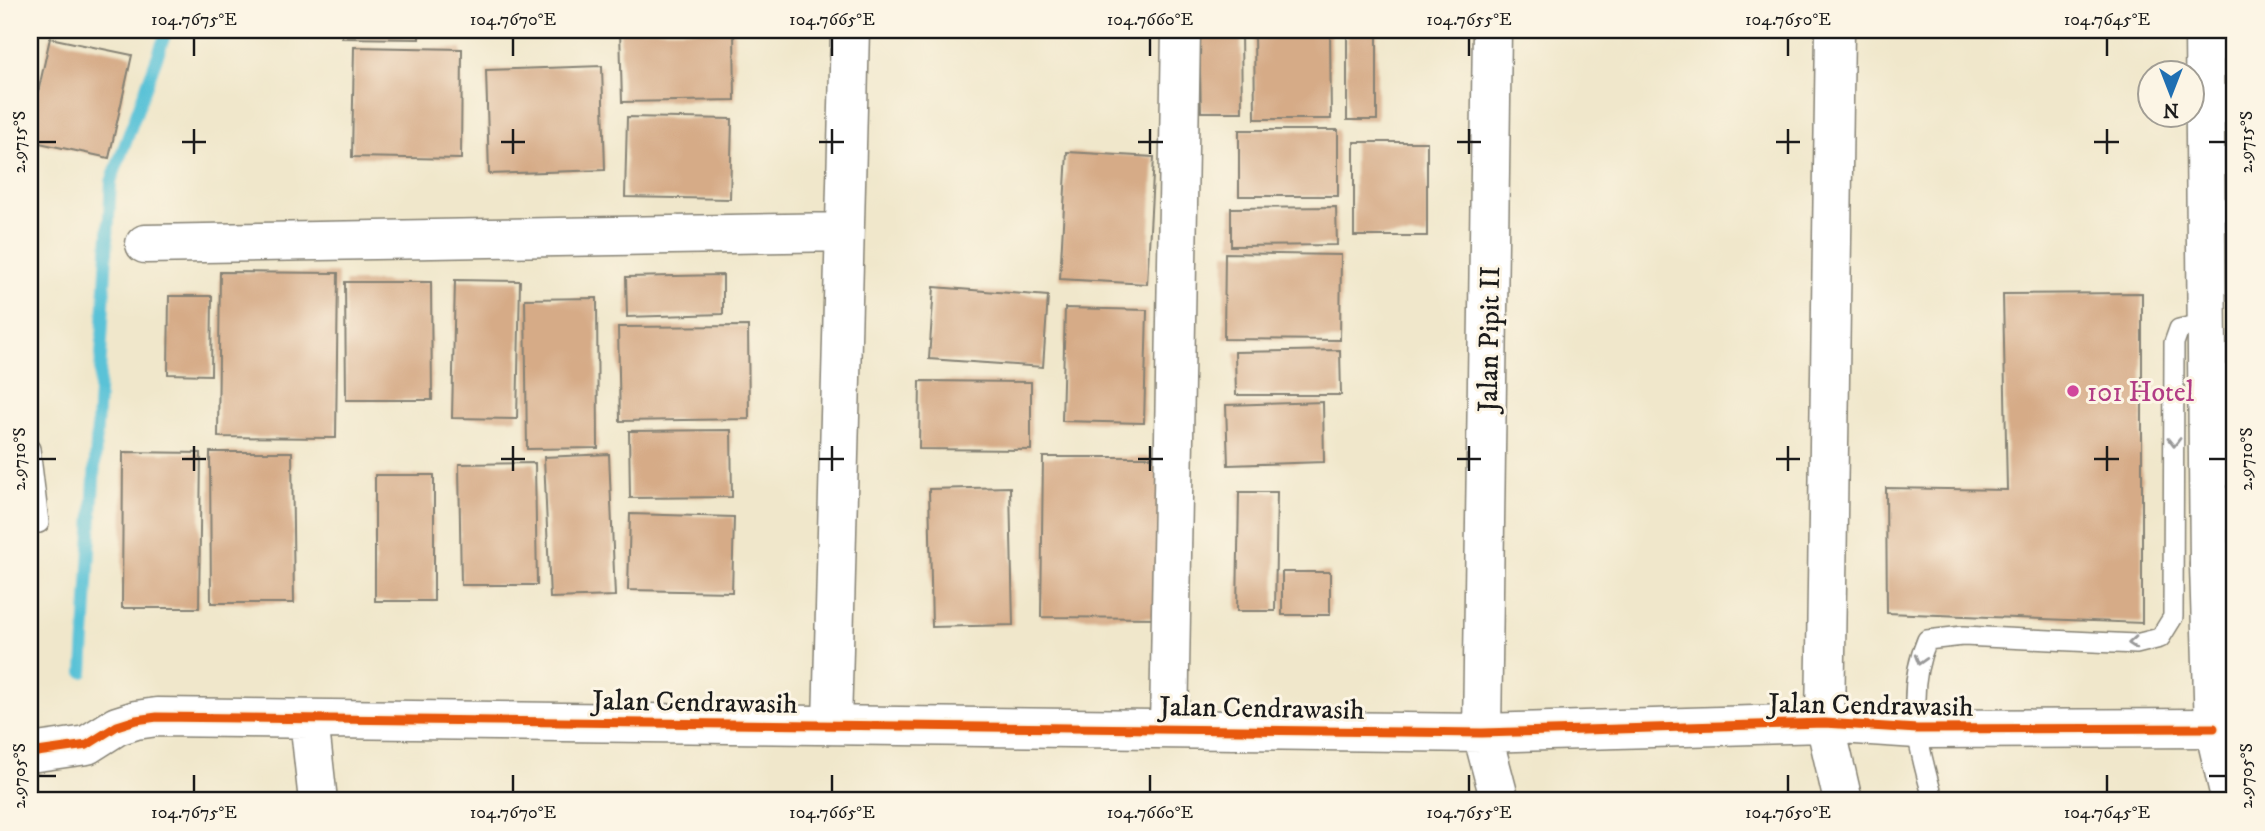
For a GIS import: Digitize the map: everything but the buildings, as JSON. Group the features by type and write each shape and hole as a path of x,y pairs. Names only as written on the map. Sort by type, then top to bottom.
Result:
{"street":[{"path":"832,725 850,30"},
{"path":"1169,729 1181,30"},
{"name":"Jalan Pipit II","path":"1492,30 1482,733 1500,801"},
{"path":"1835,30 1825,723 1843,801"},
{"path":"2215,44 2219,105 2206,323 2222,563 2214,728 2231,801"},
{"path":"145,244 844,232"},
{"name":"Jalan Cendrawasih","path":"30,753 87,745 117,726 157,717 1482,733 1825,723 1917,729 2214,728"},
{"path":"309,719 318,801"}],"lane":[{"path":"1934,801 1917,729 1915,687 1918,662 1927,640 1963,636 2136,644 2160,638 2173,617 2174,343 2179,329 2206,323"},
{"path":"30,449 39,523"}],"waterway":[{"path":"83,672 111,182 167,30"}],"cycle path":[{"path":"30,753 87,745 117,726 157,717 1482,733 1825,723 1917,729 2214,728"}],"place":[{"name":"101 Hotel","path":"2073,391"}]}
